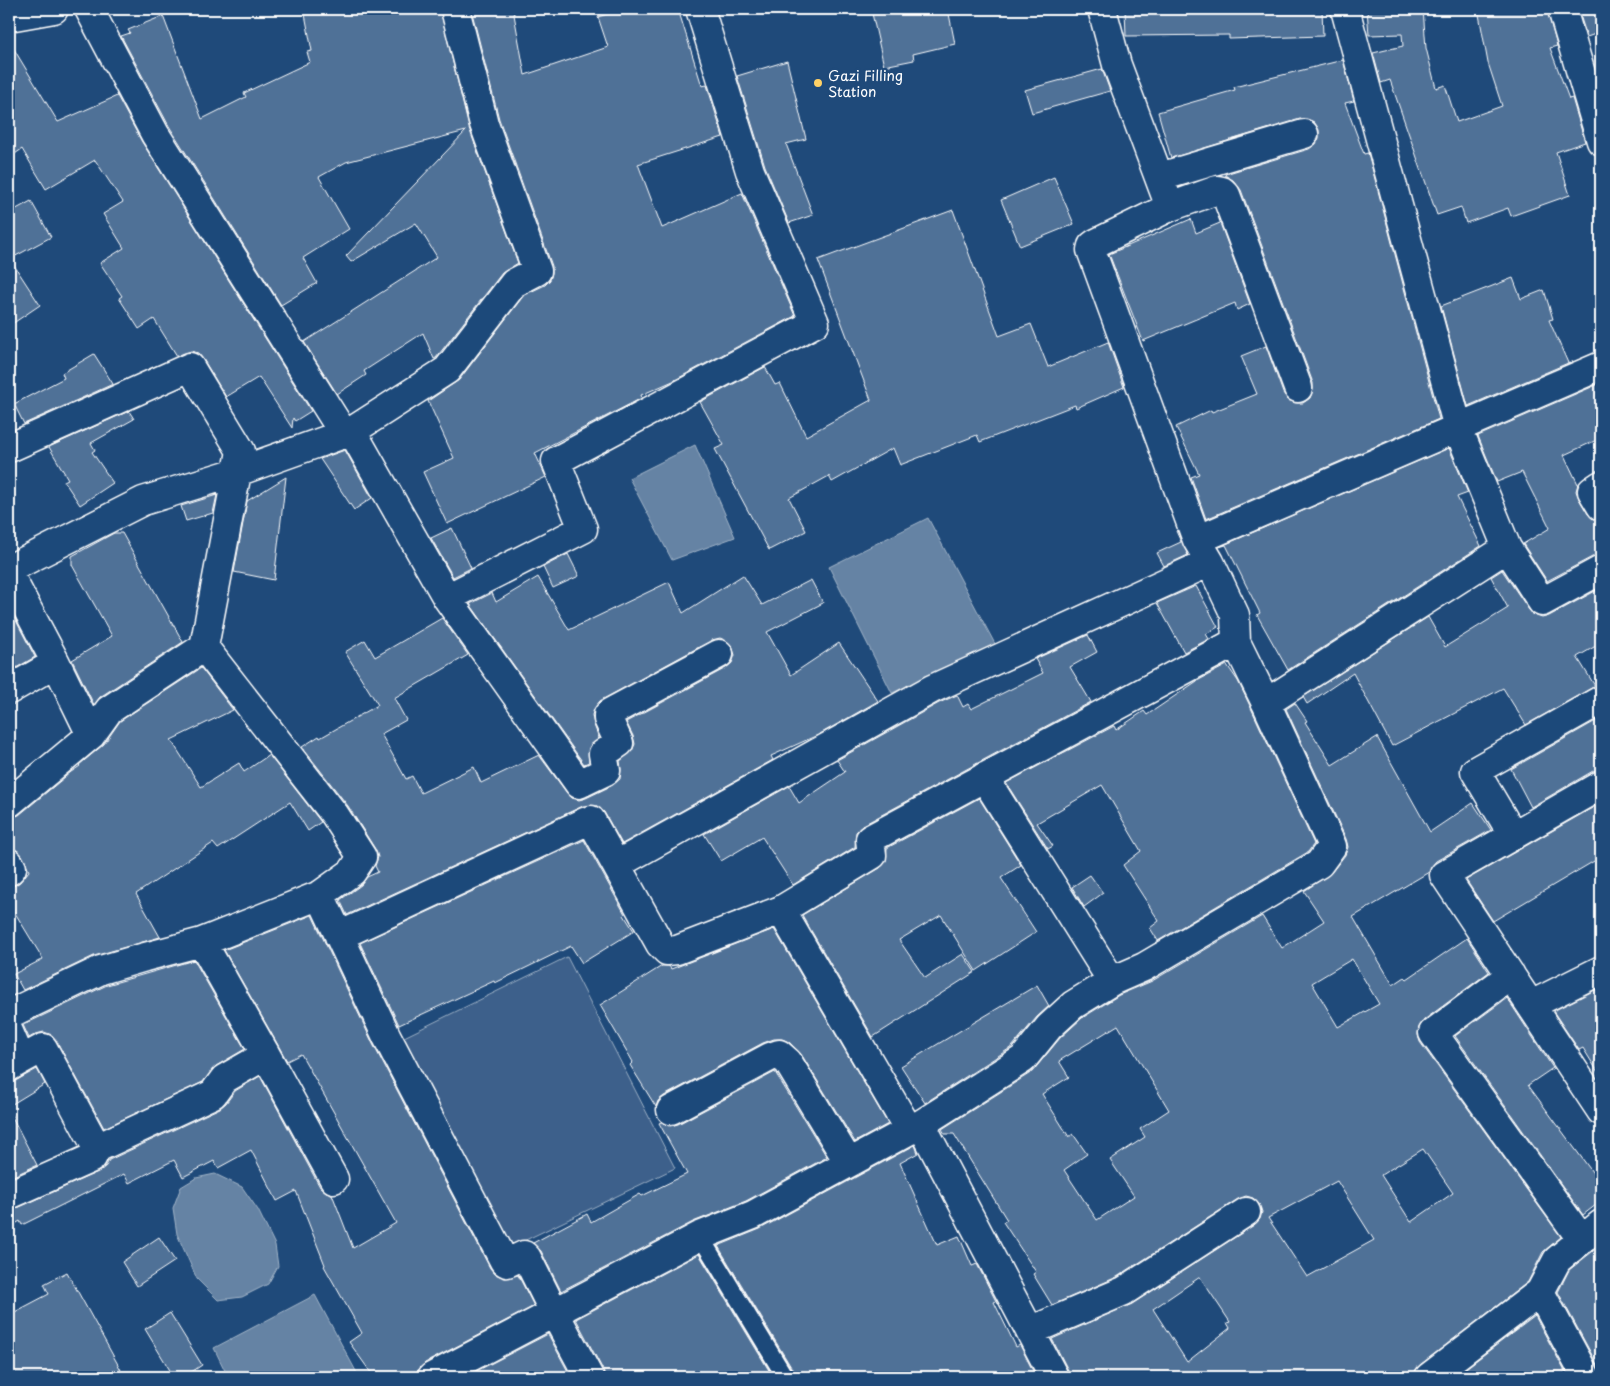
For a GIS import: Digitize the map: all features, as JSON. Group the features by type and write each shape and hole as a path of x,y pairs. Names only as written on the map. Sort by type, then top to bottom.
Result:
{"street":[{"path":"9,17 54,9"},
{"path":"89,9 155,134 348,432 447,598 579,784 606,770 603,754 619,743 608,719 608,715 611,712 719,654"},
{"path":"9,569 143,501 237,472 348,432 447,370 514,283 537,271 484,124 455,9"},
{"path":"447,598 583,529 556,461 816,323 750,171 700,9"},
{"path":"1102,9 1117,65 1170,207"},
{"path":"1345,9 1458,428 1507,548 1542,602 1601,570"},
{"path":"1562,9 1601,141"},
{"path":"1160,177 1304,134"},
{"path":"432,1377 700,1236 753,1215 915,1127 1023,1059 1049,1027 1073,1005 1112,981 1144,968 1319,864 1332,846 1236,642 1235,615 1204,551 1091,250 1096,243 1170,207 1217,190 1222,191 1226,195 1298,388"},
{"path":"616,865 932,689 1204,551 1458,428 1601,366"},
{"path":"9,803 91,735 109,710 204,647 241,450 190,367 10,444"},
{"path":"1601,485 1592,491 1601,506"},
{"path":"1266,703 1507,548"},
{"path":"9,574 91,735"},
{"path":"339,936 591,820 660,944 667,951 677,950 782,910 872,854 870,839 1236,642"},
{"path":"9,1014 101,970 202,942 320,895 352,872 362,857 335,815 204,647"},
{"path":"9,690 56,663"},
{"path":"1513,835 1475,771 1601,700"},
{"path":"984,778 1112,981"},
{"path":"1601,785 1444,875 1601,1111"},
{"path":"9,863 12,868 9,871"},
{"path":"320,895 387,1037 504,1261 507,1264 524,1255 589,1377"},
{"path":"782,910 915,1127 1054,1377"},
{"path":"202,942 334,1179"},
{"path":"1531,1005 1601,970"},
{"path":"1429,1377 1540,1292 1557,1260 1591,1232 1433,1033 1511,975"},
{"path":"9,1032 15,1064 43,1048 97,1148"},
{"path":"671,1110 778,1054 788,1062 848,1163"},
{"path":"9,1195 92,1158 97,1148 212,1094 224,1079 266,1055"},
{"path":"1030,1331 1124,1291 1246,1212"},
{"path":"1540,1292 1586,1377"}],"lane":[{"path":"700,1236 785,1377"}],"shaded area":[{"path":"695,445 735,537 672,560 629,478"},
{"path":"928,518 995,644 892,693 829,567"},
{"path":"567,957 675,1168 507,1249 398,1040"},
{"path":"215,1174 242,1187 258,1210 275,1245 278,1266 268,1284 242,1297 218,1300 197,1279 177,1234 173,1208 181,1187 196,1178"},
{"path":"315,1295 358,1375 353,1377 228,1377 214,1348"}],"building":[{"path":"304,9 440,9 469,128 518,263 502,273 436,358 434,359 423,333 364,371 366,375 337,394 304,342 437,257 416,223 351,262 346,256 466,131 346,162 319,177 349,229 303,258 317,283 281,305 169,126 121,36 130,33 128,30 163,16 202,119 246,97 244,93 310,62 307,52 312,51"},
{"path":"471,9 513,9 525,75 608,47 598,17 623,9 678,9 702,86 707,85 723,137 638,164 662,228 742,193 795,316 673,381 641,395 642,398 535,453 546,477 447,524 423,472 454,458 428,401 459,380 524,295 545,285 550,280 552,273 552,266 499,119"},
{"path":"871,9 948,9 955,44 913,54 914,60 884,66"},
{"path":"1125,9 1322,9 1323,36 1229,39 1229,35 1126,36"},
{"path":"1367,9 1423,9 1426,48 1436,88 1445,85 1457,122 1502,106 1488,63 1478,9 1547,9 1557,46 1550,48 1569,99 1572,98 1585,142 1556,152 1570,195 1511,216 1508,208 1466,223 1461,207 1437,215 1390,80 1381,83 1373,53 1403,46 1402,34 1369,35"},
{"path":"1578,9 1601,9 1601,32 1587,37"},
{"path":"9,41 58,122 117,96 116,94 142,142 311,411 295,421 293,418 292,428 259,377 226,397 198,353 191,351 177,356 154,319 139,329 119,298 122,296 100,263 124,248 103,214 123,202 95,160 46,189 22,149 9,158"},
{"path":"1343,60 1354,101 1345,103 1364,154 1368,153 1439,419 1206,519 1191,477 1199,474 1176,427 1211,410 1212,412 1257,394 1241,356 1266,346 1283,393 1288,400 1295,403 1303,403 1310,398 1313,390 1313,383 1241,190 1225,174 1309,149 1316,144 1319,138 1319,130 1314,122 1300,119 1171,158 1158,112 1235,90 1234,87"},
{"path":"787,61 806,139 786,144 813,215 789,223 765,166 737,76"},
{"path":"1102,69 1110,91 1032,113 1025,90"},
{"path":"1054,177 1074,224 1020,246 1001,200"},
{"path":"31,201 51,237 10,259 40,305 9,326 9,213"},
{"path":"953,210 999,336 1031,324 1048,367 1108,342 1124,387 1076,408 1075,405 980,442 977,435 900,465 893,448 832,482 829,476 789,498 806,531 769,550 715,449 724,445 700,402 765,367 775,385 780,383 806,436 871,400 818,260"},
{"path":"1191,219 1196,233 1220,223 1250,304 1237,310 1235,303 1143,341 1109,254"},
{"path":"1513,278 1521,299 1544,290 1553,319 1549,320 1568,363 1468,406 1441,306"},
{"path":"94,354 113,384 24,424 14,404 64,378 62,373"},
{"path":"1601,383 1601,438 1564,455 1578,484 1576,491 1579,499 1588,514 1593,519 1600,521 1601,554 1547,581 1523,544 1550,528 1522,472 1497,482 1478,436"},
{"path":"129,411 134,419 91,443 95,450 92,452 113,483 80,505 64,481 68,479 49,447"},
{"path":"1449,448 1468,493 1457,497 1481,546 1288,670 1257,615 1260,613 1226,545 1219,547"},
{"path":"345,450 372,498 354,510 320,459"},
{"path":"286,477 274,580 234,572 247,501"},
{"path":"217,495 213,513 186,521 181,506"},
{"path":"452,528 471,568 453,577 431,538"},
{"path":"1177,530 1188,555 1164,566 1157,553 1181,542"},
{"path":"114,533 122,533 183,642 100,697 94,705 72,660 112,636 72,565 72,556"},
{"path":"568,554 579,576 553,588 543,567"},
{"path":"1502,570 1529,610 1534,615 1542,618 1601,588 1601,643 1577,657 1595,686 1526,725 1503,688 1392,746 1353,673 1307,704 1303,697 1428,617 1445,647 1508,608 1491,577"},
{"path":"743,575 762,605 811,580 823,603 767,632 791,675 839,643 878,701 820,734 771,756 773,760 622,844 604,812 597,806 583,806 347,915 340,900 361,885 367,877 378,872 375,866 378,857 348,806 302,747 378,705 345,652 365,640 375,657 442,618 468,655 394,698 406,720 381,734 406,779 412,776 421,793 474,767 481,783 539,755 567,793 572,798 579,800 613,785 620,779 620,761 632,751 635,744 626,722 726,668 732,663 735,655 732,646 720,638 712,640 600,701 592,715 599,738 589,748 589,762 584,764 470,604 492,593 496,602 538,577 569,630 669,582 683,613"},
{"path":"1196,586 1218,627 1206,634 1209,639 1184,652 1157,603"},
{"path":"9,607 35,657 9,672"},
{"path":"1088,635 1097,652 1070,667 1091,702 863,825 856,832 855,847 793,885 762,837 721,861 704,834 789,786 799,803 845,772 837,760 939,703 957,695 963,707 968,704 971,709 1043,673 1035,659"},
{"path":"1227,665 1238,681 1314,844 1308,852 1158,941 1150,928 1159,921 1123,865 1141,851 1102,785 1037,823 1053,846 1048,849 1006,783 1114,726 1116,730 1144,711 1147,715 1197,681"},
{"path":"201,668 233,710 171,740 201,787 239,763 244,772 269,755 321,822 308,831 290,802 218,849 213,843 136,894 160,937 94,956 23,990 14,974 43,959 9,903 9,886 14,886 20,882 29,871 22,855 15,849 9,839 9,818 19,815 80,766 104,744 120,721"},
{"path":"1295,703 1332,765 1377,737 1430,832 1473,803 1491,830 1436,861 1429,872 1353,917 1393,985 1405,977 1407,979 1467,938 1489,972 1424,1020 1419,1027 1418,1035 1420,1042 1561,1237 1543,1252 1528,1282 1420,1365 1415,1371 1414,1377 1070,1377 1052,1339 1132,1304 1254,1225 1260,1219 1262,1212 1259,1204 1253,1198 1246,1196 1238,1199 1117,1277 1052,1305 1033,1274 1036,1272 1003,1222 1007,1220 954,1134 945,1134 942,1129 1032,1072 1060,1038 1082,1018 1119,995 1152,981 1262,916 1282,948 1324,921 1304,891 1331,873 1345,855 1348,847 1286,709","holes":["1352,959 1379,1004 1338,1027 1312,983","1118,1025 1169,1110 1140,1129 1145,1137 1110,1160 1134,1196 1097,1220 1064,1170 1087,1154 1073,1134 1069,1137 1042,1094 1069,1077 1059,1061","1423,1149 1453,1193 1411,1222 1381,1175","1337,1181 1374,1240 1307,1277 1268,1218","1200,1277 1230,1322 1227,1323 1230,1328 1187,1362 1153,1309"]},
{"path":"1601,718 1601,769 1593,771 1531,807 1511,769"},
{"path":"979,798 1021,865 1001,878 1036,932 976,971 941,915 899,940 925,978 963,954 975,972 873,1037 802,915 880,868 886,861 887,848"},
{"path":"1601,803 1601,857 1493,921 1466,880"},
{"path":"584,840 634,931 582,963 571,946 495,983 494,981 399,1025 360,943"},
{"path":"1090,875 1103,893 1084,907 1072,887"},
{"path":"312,915 373,1044 490,1268 495,1274 505,1278 518,1275 534,1306 425,1363 419,1369 417,1377 374,1377 349,1342 362,1333 324,1266 296,1191 277,1201 251,1150 218,1168 214,1161 183,1177 174,1160 129,1183 124,1174 22,1225 20,1221 9,1228 9,1210 98,1172 106,1166 109,1160 220,1108 235,1091 260,1076 320,1187 332,1194 353,1248 396,1223 301,1054 287,1061 224,950"},
{"path":"774,929 888,1124 855,1142 801,1054 789,1042 782,1039 774,1039 763,1043 664,1096 658,1101 656,1107 630,1065 633,1062 600,1005 662,966 669,966 671,969"},
{"path":"194,960 245,1049 216,1066 203,1082 104,1128 56,1040 52,1035 44,1032 29,1038 23,1025 107,985"},
{"path":"1037,985 1049,1006 1037,1017 1012,1047 925,1103 901,1066"},
{"path":"1601,987 1601,1077 1583,1048 1579,1050 1553,1011"},
{"path":"1507,998 1553,1068 1528,1085 1601,1184 1601,1201 1583,1215 1455,1036"},
{"path":"37,1069 45,1084 9,1106 9,1083"},
{"path":"775,1072 827,1157 746,1201 693,1222 561,1291 541,1251 533,1243 587,1214 591,1222 640,1194 642,1196 687,1174 659,1123 670,1126 678,1124"},
{"path":"9,1111 37,1165 9,1178"},
{"path":"915,1145 918,1153 900,1163 937,1245 959,1236 972,1266 977,1264 996,1301 994,1302 1016,1347 1020,1345 1036,1377 795,1377 794,1372 718,1246 760,1229"},
{"path":"159,1237 175,1261 137,1286 122,1262"},
{"path":"1597,1248 1601,1255 1601,1376 1600,1370 1558,1292 1569,1270"},
{"path":"699,1254 773,1377 605,1377 576,1319"},
{"path":"67,1272 121,1370 109,1377 9,1377 9,1315 49,1294 44,1284"},
{"path":"170,1313 202,1365 184,1377 174,1377 145,1329"},
{"path":"1535,1316 1568,1377 1454,1377"},
{"path":"548,1334 571,1377 465,1377"}],"place":[{"name":"Gazi Filling Station","path":"818,83"}]}
